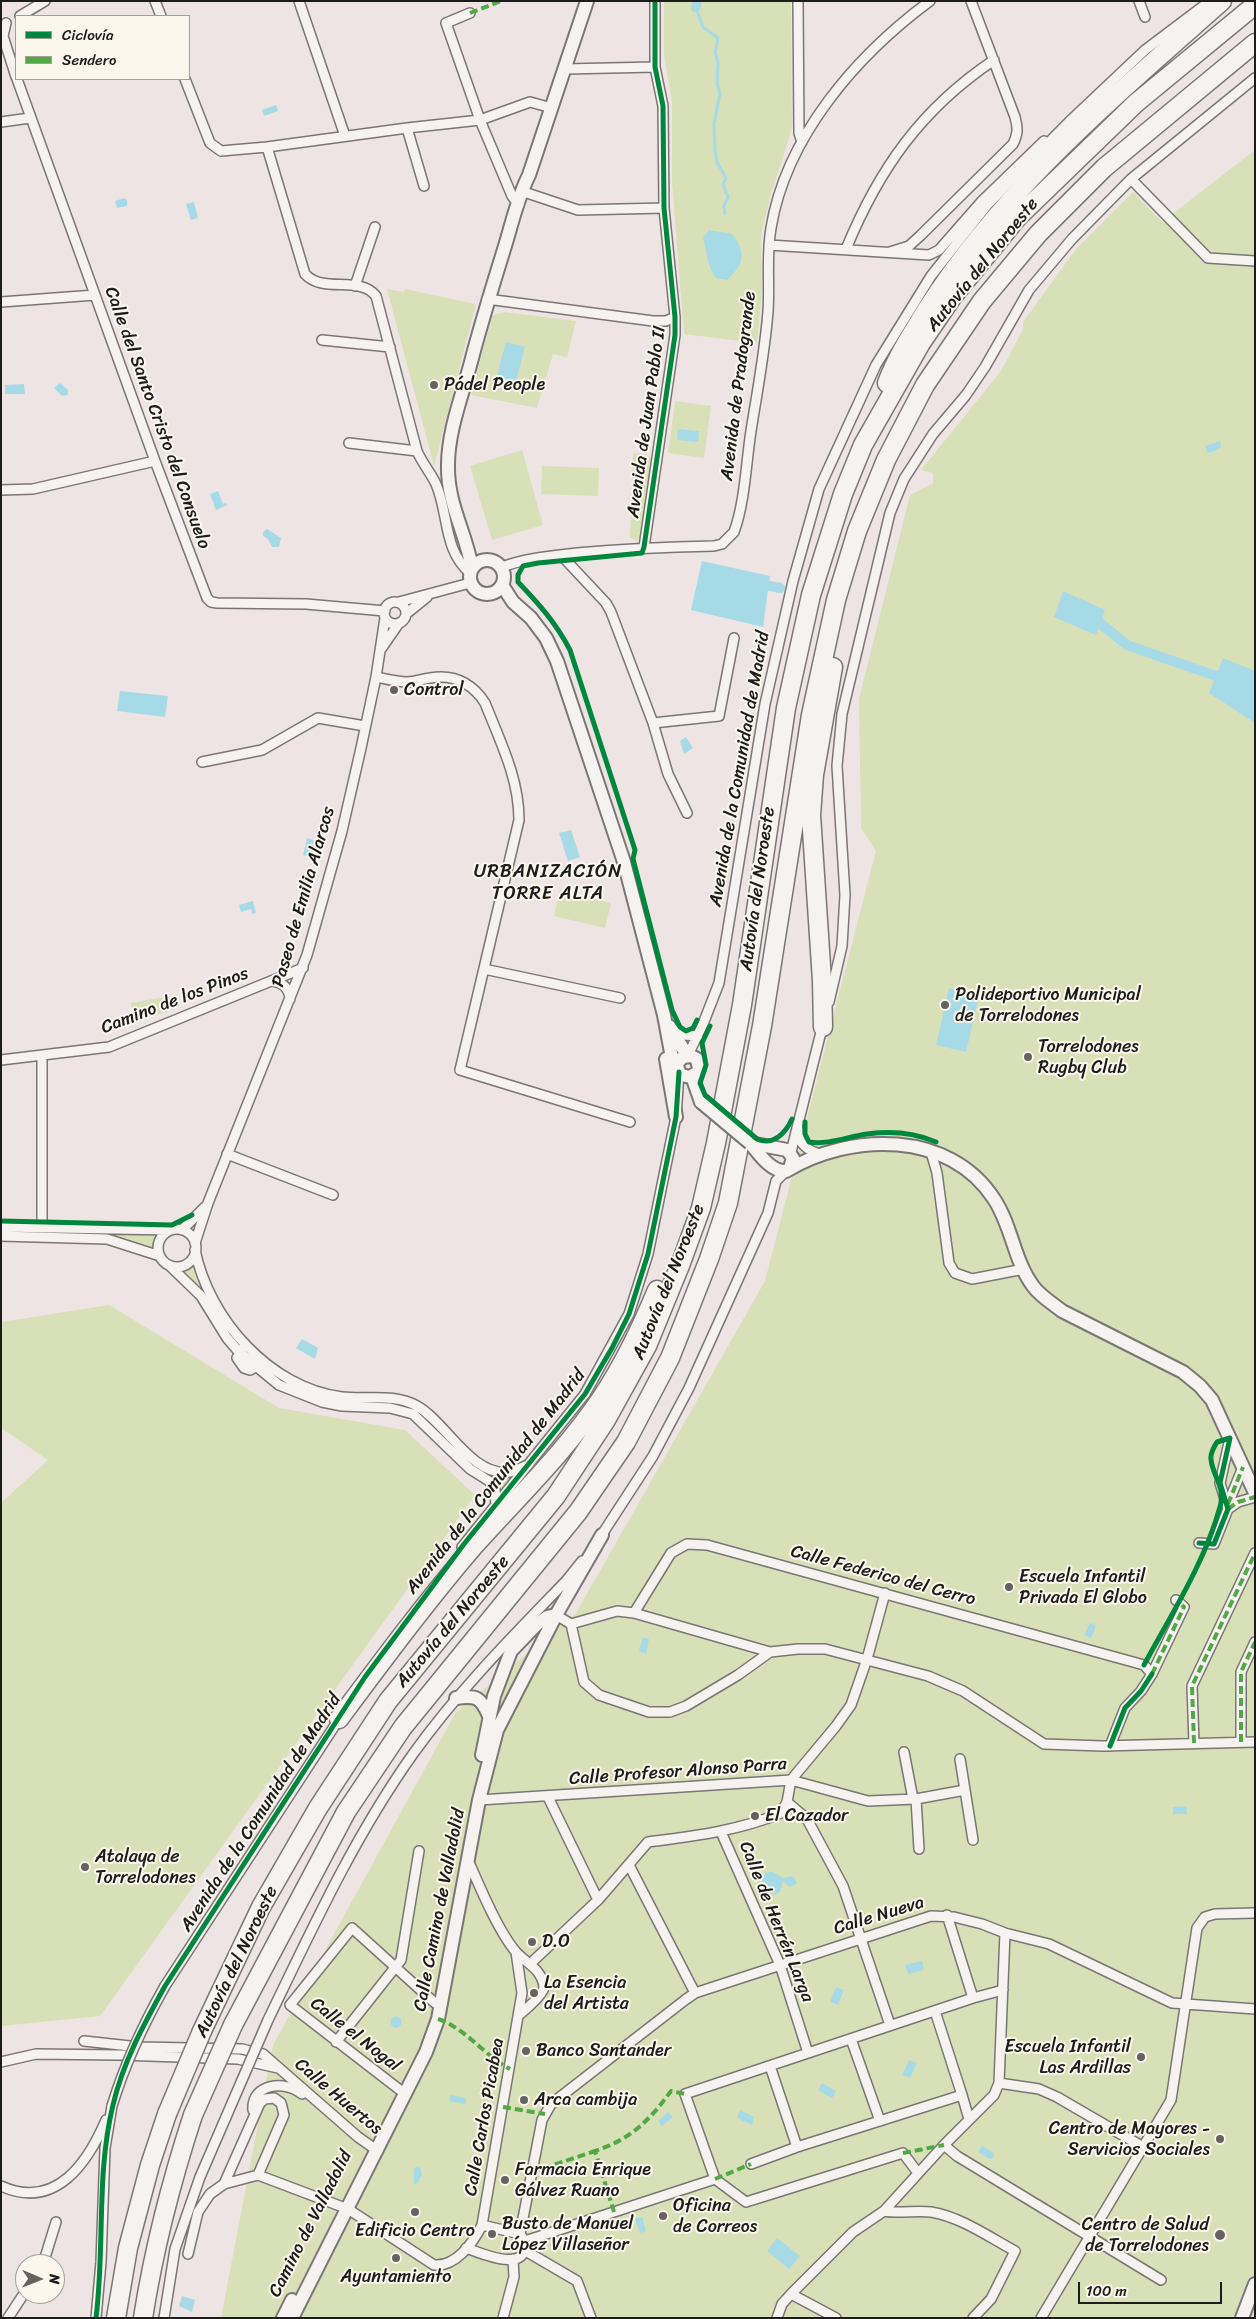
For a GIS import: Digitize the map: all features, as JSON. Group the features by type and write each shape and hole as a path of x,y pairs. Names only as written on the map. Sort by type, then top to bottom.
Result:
{"highway":[{"path":"863,445 897,357 944,281 988,226 1033,176 1125,87 1222,1"},
{"name":"Autovía del Noroeste","path":"116,2318 128,2248 150,2165 167,2114 202,2031 261,1907 318,1808 382,1709 556,1496 606,1420 647,1346 681,1263 701,1208 716,1143 742,1005 786,708 810,595 843,494 863,445 921,343 953,296 1017,218 1136,103 1255,5"},
{"name":"Autovía del Noroeste","path":"143,2318 152,2261 172,2180 192,2115 233,2025 346,1812 403,1728 578,1512 626,1442 670,1358 710,1260 728,1203 762,1026 811,715 836,600 857,531 886,460 925,385 982,301 1038,234 1104,168 1255,43"},
{"path":"822,1027 822,971 812,850 812,795 857,531"},
{"path":"339,1719 394,1645 473,1548 574,1434 602,1397 631,1346 651,1305 690,1202 716,1143"}],"street":[{"path":"22,15 45,1"},
{"path":"155,1 161,15"},
{"path":"299,1 345,136"},
{"path":"429,596 390,603 385,614 391,623 399,623 406,614 429,596 473,571 493,560 502,567 504,573 497,589 482,594 473,588 473,571 468,547 452,505 448,465 451,435 487,299 566,69 587,1"},
{"name":"Avenida de Juan Pablo II","path":"644,547 675,335 675,316 664,208 663,106 655,68 655,1"},
{"path":"798,1 799,133 802,142"},
{"name":"Avenida de Pradogrande","path":"502,567 516,562 561,555 644,547 714,546 722,544 734,532 766,334 771,227 782,187 802,142 816,118 852,72 892,32 930,1"},
{"path":"890,252 909,246 920,236 1013,144 1017,136 1018,127 971,1"},
{"path":"1139,1 1145,16"},
{"name":"Avenida de la Comunidad de Madrid","path":"688,1055 698,1036 719,984 765,704 793,581 819,489 876,365 931,276 988,204 1072,119 1145,50 1210,1"},
{"path":"470,13 446,23 480,120 512,196 578,210 664,208"},
{"name":"Calle del Santo Cristo del Consuelo","path":"4,24 3,36 15,72"},
{"path":"846,249 866,202 888,164 914,131 949,93 994,60"},
{"path":"566,69 655,68"},
{"path":"164,2318 176,2249 200,2177 268,2020 330,1891 364,1829 413,1754 456,1698 566,1581 602,1535 653,1456 689,1388 768,1213 776,1181 793,1161 790,1152 842,946 845,895 837,766 842,714 890,513 904,478 933,434 966,395 1029,290 1072,239 1131,179 1255,78"},
{"name":"Calle del Santo Cristo del Consuelo","path":"18,80 206,598 211,602 306,604 385,614"},
{"path":"185,80 210,143 221,151 480,120 530,102 552,108"},
{"path":"1,122 30,118"},
{"path":"769,245 929,255 940,250 982,201 1034,149 1072,119"},
{"path":"407,128 424,186"},
{"path":"267,147 305,274 311,280 319,283 355,286 371,290 376,296 417,451 424,467 436,484 454,555 473,571"},
{"path":"1131,179 1208,258 1255,261"},
{"path":"355,286 375,227"},
{"path":"1,302 95,295"},
{"path":"487,299 653,320 666,321 675,316"},
{"path":"322,340 390,347"},
{"path":"349,443 417,451"},
{"path":"1,490 33,489 155,461"},
{"path":"561,555 606,603 612,612 654,723 668,774 687,813"},
{"path":"497,589 531,618 546,638 557,661 624,862 664,1015 668,1040 679,1072 690,1093 762,1152 776,1170 788,1169 820,1154 869,1144 890,1143 912,1145 961,1164 994,1198 1005,1218 1024,1269 1033,1286 1062,1311 1183,1372 1200,1386 1212,1400 1255,1493"},
{"path":"399,602 403,605 406,614"},
{"name":"Paseo de Emilia Alarcos","path":"195,1246 208,1203 227,1154 303,968 342,831 376,677 385,614"},
{"name":"Paseo de Emilia Alarcos","path":"380,652 399,623"},
{"path":"654,723 719,716 734,638"},
{"path":"376,677 406,682 442,676 456,678 468,684 478,692 485,703 515,780 519,799 519,820 460,1070 630,1122"},
{"path":"202,762 262,750 318,718 365,726"},
{"name":"Camino de los Pinos","path":"1,1060 109,1047 303,968"},
{"path":"484,969 620,998"},
{"name":"Camino de los Pinos","path":"271,981 282,984 287,988 290,1000"},
{"path":"656,988 653,1004 670,1072 676,1116"},
{"path":"664,1015 670,1028 688,1055 694,1057 698,1062 699,1069 695,1074 687,1077 679,1072"},
{"path":"670,1028 683,1035 698,1036"},
{"path":"42,1055 42,1227"},
{"path":"679,1072 680,1059 688,1055"},
{"name":"Avenida de la Comunidad de Madrid","path":"112,2106 127,2060 140,2030 165,1986 365,1677 396,1633 585,1394 612,1348 629,1314 648,1254 676,1116 679,1072"},
{"path":"695,1074 694,1082 701,1102"},
{"path":"798,1121 798,1135 801,1143 808,1150 820,1154"},
{"path":"762,1152 784,1149 790,1152 820,1154"},
{"path":"931,1152 937,1173 949,1263 955,1273 972,1279 1024,1269"},
{"path":"227,1154 333,1195"},
{"name":"Paseo de Emilia Alarcos","path":"182,1230 208,1203"},
{"path":"1,1227 182,1230 188,1232 195,1246 199,1270 207,1288 242,1349"},
{"path":"170,1230 160,1238 158,1250 160,1256 201,1296 227,1338 259,1364 279,1385 308,1398 342,1406 390,1408 413,1414 470,1469 489,1481 494,1490 496,1505"},
{"path":"1,1236 106,1239 160,1256"},
{"path":"169,1265 180,1266 186,1264 190,1261 195,1246"},
{"path":"259,1364 324,1393 342,1397 392,1398 417,1406 426,1412 478,1463 494,1471 510,1472 528,1465"},
{"path":"1228,1506 1220,1482 1230,1438"},
{"path":"1243,1467 1255,1480"},
{"path":"1199,1543 1214,1544 1243,1467"},
{"path":"1228,1506 1255,1497"},
{"name":"Calle Camino de Valladolid","path":"374,2149 426,2052 438,2019 479,1800 497,1730 556,1615 602,1535"},
{"name":"Calle Federico del Cerro","path":"634,1613 671,1553 687,1544 707,1545 1144,1665 1152,1674"},
{"path":"1194,1743 1192,1686 1255,1553"},
{"path":"531,1963 598,1900 648,1842 721,1832 760,1822 781,1813 787,1802 791,1780 851,1705 867,1659 885,1593"},
{"path":"1110,1746 1125,1708 1141,1691 1152,1674 1184,1607 1176,1600"},
{"path":"571,1624 617,1611 634,1613 770,1652 798,1648 825,1649 867,1659 928,1676 963,1691 1044,1744 1110,1746 1255,1742"},
{"path":"556,1615 571,1624 584,1682 599,1695 649,1712 670,1712 686,1706 738,1675 770,1652"},
{"name":"Calle Camino de Valladolid","path":"374,2149 420,2049 435,2003 489,1716 511,1651 536,1625 548,1617 556,1615"},
{"path":"1241,1742 1241,1672 1255,1642"},
{"path":"456,1698 470,1696 478,1698 489,1716"},
{"path":"904,1752 914,1799 919,1849"},
{"path":"960,1759 973,1840"},
{"name":"Calle Profesor Alonso Parra","path":"479,1800 791,1780 868,1801 914,1799 965,1790"},
{"path":"548,1797 598,1900"},
{"path":"787,1802 807,1819 839,1877 890,2025"},
{"name":"Calle de Herrén Larga","path":"721,1832 780,1965 808,2053"},
{"path":"336,2042 401,1960 419,1851"},
{"path":"468,1860 497,1920 516,1952 531,1963 544,1986 543,1992 519,2015"},
{"path":"628,1865 695,1993"},
{"path":"1041,2318 1171,2100 1197,1928 1205,1917 1215,1914 1255,1913"},
{"path":"947,1915 973,1998"},
{"name":"Calle Nueva","path":"523,2242 545,2114 551,2104 695,1993 861,1938 931,1916 947,1915 1048,1944 1172,2003 1255,2009"},
{"name":"Calle el Nogal","path":"397,1967 352,1928 290,2005 400,2090"},
{"path":"777,2318 782,2304 791,2294 853,2232 884,2211 969,2118 994,2095 999,2083 1005,1933"},
{"name":"Calle Carlos Picabea","path":"482,2225 522,1993 516,1952"},
{"path":"397,1967 435,2003"},
{"path":"918,2173 903,2153 746,2202 715,2179 686,2094 890,2025 1002,1990"},
{"path":"935,2011 969,2118"},
{"path":"851,2039 880,2121"},
{"name":"Calle Huertos","path":"84,2041 139,2047 242,2050 262,2054 374,2149"},
{"path":"1,2062 36,2054 119,2055 238,2059 278,2068"},
{"path":"770,2066 797,2147"},
{"path":"999,2083 1039,2089 1057,2097 1143,2147"},
{"path":"253,2116 252,2104 257,2096 263,2089 272,2086 278,2085 296,2089 310,2101 320,2103"},
{"path":"751,2164 797,2147 962,2095"},
{"path":"224,2184 260,2103 265,2099 274,2098 281,2103 284,2115 258,2175"},
{"path":"1,2186 14,2190 34,2191 52,2187 67,2179 89,2156 112,2106"},
{"path":"96,2318 101,2262 105,2148 112,2106"},
{"path":"944,2145 957,2156 1162,2280"},
{"name":"Camino de Valladolid","path":"282,2318 374,2149"},
{"path":"188,2254 198,2212 210,2194 224,2184 258,2175 344,2207 434,2265 441,2266 451,2263 466,2248 482,2225 523,2242 577,2281 591,2318"},
{"path":"523,2242 715,2179"},
{"name":"Camino de Valladolid","path":"292,2318 344,2207"},
{"path":"884,2211 898,2214 930,2212 966,2224 1015,2251 991,2299 974,2318"},
{"path":"46,2254 56,2222"},
{"path":"466,2248 493,2258 514,2259 520,2256 523,2242"},
{"path":"505,2318 514,2277 514,2259"},
{"path":"1242,2318 1255,2284"},
{"path":"791,2294 836,2318"},
{"path":"8,2318 17,2304"}],"green space":[{"path":"664,1 791,1 792,129 771,194 761,235 762,291 757,343 684,334 672,182 672,102 664,55"},
{"path":"1255,150 1255,2318 221,2318 273,2045 456,1712 576,1613 765,1281 876,851 861,828 859,699 910,495 933,483 933,473 921,470 1001,371 1023,329 1023,322 1076,249 1133,192 1162,222"},
{"name":"Pádel People","path":"387,289 404,292 405,289 476,304 434,466"},
{"path":"504,312 576,321 567,357 553,354 537,408 471,395 492,316"},
{"path":"675,401 711,406 704,458 668,453"},
{"path":"522,450 543,525 492,540 470,466"},
{"path":"633,453 642,453 652,458 640,538 637,541 630,538"},
{"path":"542,466 599,468 598,496 541,494"},
{"path":"560,890 611,903 605,928 554,916"},
{"path":"164,997 167,1012 134,1021 131,1003"},
{"path":"1,1230 159,1233 154,1243 154,1251 124,1240 1,1233"},
{"path":"194,1262 196,1273 240,1346 237,1347 201,1292 181,1270"},
{"path":"109,1305 279,1408 405,1430 475,1495 100,2016 1,2026 1,1503 48,1460 1,1428 1,1322"},
{"path":"261,1365 311,1391 392,1401 416,1409 492,1474 512,1477 501,1492 496,1483 474,1468 422,1417 323,1399 282,1382"}],"water":[{"path":"692,1 702,1 700,10 694,12 691,10"},
{"path":"276,105 278,111 264,116 262,110"},
{"path":"124,198 127,200 127,206 117,208 115,201"},
{"path":"194,202 198,218 191,220 186,204"},
{"path":"709,230 732,234 740,247 742,258 737,269 727,280 716,278 709,264 703,238"},
{"path":"506,342 525,347 513,392 494,387"},
{"path":"60,383 68,390 68,395 62,396 54,388"},
{"path":"24,384 25,394 5,394 5,385"},
{"path":"678,429 699,431 698,442 677,440"},
{"path":"1220,441 1221,448 1209,453 1207,452 1205,446"},
{"path":"218,491 223,504 226,503 227,505 216,510 210,494"},
{"path":"267,529 281,538 279,547 272,547 268,539 263,536 263,532"},
{"path":"702,561 770,576 763,627 691,610"},
{"path":"1063,591 1105,610 1096,635 1054,617"},
{"path":"1223,658 1255,671 1255,723 1209,693"},
{"path":"120,691 168,696 165,717 117,711"},
{"path":"686,737 693,748 684,754 680,741"},
{"path":"571,830 580,857 568,861 559,833"},
{"path":"307,838 316,841 312,857 303,855"},
{"path":"253,901 256,913 252,914 251,909 241,912 239,905"},
{"path":"949,988 979,995 966,1052 936,1045"},
{"path":"302,1339 318,1348 315,1359 296,1348"},
{"path":"1090,1623 1096,1625 1091,1638 1084,1635"},
{"path":"643,1637 649,1639 646,1654 639,1651"},
{"path":"1186,1806 1187,1814 1173,1814 1173,1807"},
{"path":"767,1872 773,1872 783,1878 793,1876 797,1883 790,1887 783,1881 780,1892 771,1895 766,1890 762,1881"},
{"path":"922,1961 924,1970 908,1974 905,1965"},
{"path":"836,1987 844,1990 838,2005 830,2002"},
{"path":"394,2017 398,2017 401,2022 400,2026 394,2027 391,2024 391,2020"},
{"path":"909,2060 917,2063 910,2078 902,2075"},
{"path":"822,2083 836,2091 832,2098 818,2090"},
{"path":"451,2095 466,2098 465,2104 449,2101"},
{"path":"740,2110 754,2117 752,2125 737,2118"},
{"path":"668,2112 673,2117 662,2126 658,2121"},
{"path":"982,2146 994,2153 993,2158 990,2159 978,2152"},
{"path":"418,2166 421,2169 422,2175 418,2183 414,2184 414,2169"},
{"path":"642,2217 646,2231 640,2233 635,2219"},
{"path":"777,2238 800,2256 789,2269 767,2251"},
{"path":"182,2296 195,2300 192,2312 179,2306"}],"waterway":[{"path":"697,11 703,27 718,38 715,52 718,62 717,83 720,94 714,124 715,151 717,162 726,178 723,185 728,197 724,206 725,214"},
{"path":"756,583 780,588"},
{"path":"1089,617 1100,623 1127,645 1216,676"}],"marked path":[{"path":"470,13 501,1"},
{"path":"1228,1504 1243,1467"},
{"path":"1228,1509 1238,1502 1255,1497"},
{"path":"1194,1743 1192,1686 1255,1553"},
{"path":"1152,1674 1184,1607 1182,1605"},
{"path":"1241,1742 1241,1672 1255,1642"},
{"path":"438,2019 457,2028 492,2057 510,2069"},
{"path":"614,2212 595,2151 619,2141 638,2128 671,2091 685,2094"},
{"path":"503,2107 545,2114"},
{"path":"903,2153 944,2145"},
{"path":"532,2172 595,2151"},
{"path":"715,2179 751,2164"}],"cycle path":[{"path":"655,1 655,67 663,106 664,208 675,317 675,335 644,547 642,553 523,566 518,575 518,582 547,614 570,650 635,850 633,859 672,1010 680,1027 686,1031 693,1028 697,1020"},
{"path":"710,1026 702,1043 706,1065 700,1083 705,1095 757,1139 763,1141 773,1140 782,1134 792,1119"},
{"path":"96,2318 99,2291 104,2157 117,2089 135,2044 165,1986 365,1677 464,1544 585,1394 612,1348 629,1314 648,1254 676,1117 679,1072"},
{"path":"805,1122 805,1134 809,1142 830,1142 867,1134 885,1133 911,1135 936,1142"},
{"path":"1,1221 172,1225 192,1215"},
{"path":"1144,1665 1186,1588 1206,1548 1214,1528 1220,1507 1221,1493 1212,1465 1211,1455 1217,1442 1230,1438 1220,1483 1228,1509 1214,1544 1199,1543"},
{"path":"1110,1746 1125,1708 1141,1691 1152,1674"}],"place":[{"name":"Pádel People","path":"434,385"},
{"name":"Control","path":"394,690"},
{"name":"Polideportivo Municipal de Torrelodones","path":"945,1005"},
{"name":"Torrelodones Rugby Club","path":"1028,1057"},
{"name":"Escuela Infantil Privada El Globo","path":"1009,1587"},
{"name":"El Cazador","path":"755,1816"},
{"name":"Atalaya de Torrelodones","path":"85,1867"},
{"name":"D.O","path":"532,1942"},
{"name":"La Esencia del Artista","path":"534,1993"},
{"name":"Banco Santander","path":"526,2051"},
{"name":"Escuela Infantil Las Ardillas","path":"1141,2057"},
{"name":"Arca cambija","path":"524,2100"},
{"name":"Centro de Mayores - Servicios Sociales","path":"1220,2139"},
{"name":"Farmacia Enrique Gálvez Ruano","path":"505,2180"},
{"name":"Edificio Centro","path":"415,2212"},
{"name":"Oficina de Correos","path":"663,2216"},
{"name":"Busto de Manuel López Villaseñor","path":"492,2234"},
{"name":"Centro de Salud de Torrelodones","path":"1220,2235"},
{"name":"Ayuntamiento","path":"396,2258"}],"district":[{"name":"URBANIZACIÓN TORRE ALTA","path":"548,883"}]}
